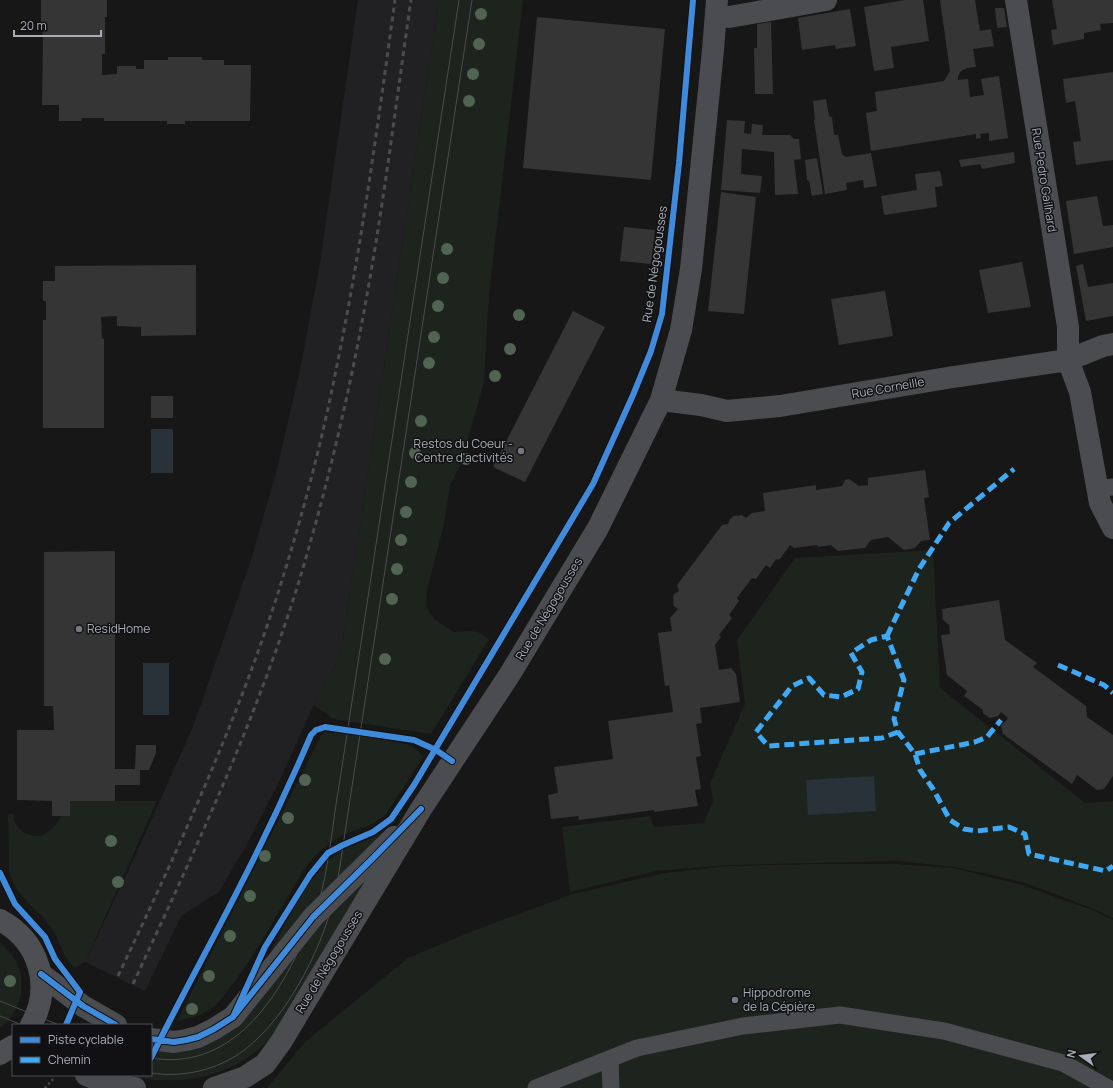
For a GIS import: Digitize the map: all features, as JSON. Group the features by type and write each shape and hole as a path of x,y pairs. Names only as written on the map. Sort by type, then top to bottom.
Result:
{"main road":[{"path":"0,920 20,934 30,946 41,974 42,994 37,1015 32,1024"}],"street":[{"path":"716,8 729,17 826,0"},
{"name":"Rue Pedro Gailhard","path":"1016,0 1068,327 1068,360"},
{"name":"Rue de Négogousses","path":"214,1088 245,1077 265,1064 281,1042 421,809 510,674 598,528 661,400 681,330 691,269 716,8"},
{"name":"Rue Corneille","path":"661,400 700,405 727,411 780,406 947,378 1068,360 1103,346 1113,344"},
{"path":"1068,360 1080,392 1105,488 1100,503 1113,528"},
{"name":"Rue de Négogousses","path":"152,1038 174,1042 198,1037 233,1017 313,917 421,809"},
{"path":"41,974 83,1006 114,1024"},
{"path":"93,1082 135,1088"}],"lane":[{"path":"536,1088 637,1048 743,1026 840,1015 944,1031 1063,1063 1108,1088"},
{"path":"610,1059 611,1088"}],"path":[{"path":"43,1087 54,1078"}],"shaded area":[{"path":"358,0 439,0 341,653 314,705 277,786 246,846 219,892 182,915 145,991 85,962 138,850 194,724 251,560 277,469 300,370 320,263"},
{"path":"439,0 523,0 489,295 484,382 461,464 450,485 444,524 427,590 426,606 435,620 454,632 478,632 489,639 431,734 333,719 314,705 341,653"},
{"path":"151,429 173,429 173,473 151,473"},
{"path":"933,550 940,688 1085,803 1113,801 1113,918 1094,909 1023,882 956,867 896,861 729,865 656,871 570,892 562,827 650,816 654,827 704,823 713,801 710,783 745,704 737,640 795,558"},
{"path":"143,663 169,663 169,715 143,715"},
{"path":"324,732 403,743 413,747 423,757 382,818 333,841 314,857 301,875 251,958 217,1004 198,1015 177,1021 321,736"},
{"path":"874,776 876,811 808,815 806,780"},
{"path":"70,801 157,801 85,962 74,968 65,956 55,933 44,918 17,890 9,873 8,814 14,814 16,824 21,830 33,836 40,836 53,828 61,816 70,816"},
{"path":"383,833 305,917 270,952 300,897 329,860 350,847"},
{"path":"381,860 271,1038 256,1052 222,1071 185,1080 145,1079 130,1076 152,1076 152,1049 197,1048 216,1040 236,1028 265,995 292,949"},
{"name":"Hippodrome de la Cépière","path":"896,864 953,868 1022,885 1095,911 1113,920 1113,1088 267,1088 305,1042 408,958 475,930 573,894 665,873 729,866"},
{"path":"0,942 11,953 16,961 20,970 21,988 20,998 13,1014 0,1028"}],"building":[{"path":"41,0 107,0 107,17 105,17 105,54 102,54 102,75 117,74 117,66 136,66 136,69 144,69 144,60 168,60 168,57 202,57 202,60 224,60 224,65 251,65 250,121 185,121 185,124 167,124 167,121 104,121 104,118 82,118 81,121 59,121 59,105 42,105 43,40 41,27"},
{"path":"905,0 923,0 929,41 891,47 894,68 874,71 864,7"},
{"path":"940,0 975,0 980,31 991,29 994,46 973,49 976,67 967,68 961,71 958,76 958,80 968,79 970,97 984,95 981,79 999,76 1008,138 989,141 989,133 980,134 981,138 976,139 976,134 871,151 866,113 877,111 875,92 944,81 950,71"},
{"path":"1052,0 1113,0 1113,23 1100,24 1101,30 1084,33 1084,39 1053,45 1051,30 1057,29"},
{"path":"995,8 1004,8 1007,27 997,28"},
{"path":"850,9 856,46 836,49 835,45 802,50 798,18"},
{"path":"537,17 665,29 651,180 523,168"},
{"path":"771,22 773,94 755,94 754,48 757,48 757,24"},
{"path":"1113,72 1113,160 1076,165 1073,142 1081,141 1075,101 1066,103 1063,79"},
{"path":"826,99 829,116 832,117 834,135 838,135 842,154 846,157 871,153 877,186 864,188 863,180 846,183 847,190 825,194 814,120 813,101"},
{"path":"727,120 745,121 744,133 751,134 752,124 763,125 762,135 790,135 794,139 799,139 801,159 794,160 798,194 775,195 774,152 742,149 741,174 762,176 760,193 721,190"},
{"path":"1014,152 1015,163 982,169 980,164 961,167 959,160"},
{"path":"817,158 823,194 812,196 809,181 807,180 805,160"},
{"path":"940,171 943,186 935,187 937,207 884,215 881,196 917,190 915,174"},
{"path":"721,192 756,197 744,314 708,311"},
{"path":"1097,196 1103,226 1113,225 1113,247 1074,254 1066,201"},
{"path":"624,227 655,230 651,264 620,261"},
{"path":"1022,262 1031,307 988,313 979,270"},
{"path":"1083,264 1088,287 1113,283 1113,316 1086,321 1076,266"},
{"path":"196,265 196,335 141,336 141,327 117,326 117,316 101,317 102,339 104,338 104,428 43,428 43,320 46,320 46,301 43,301 43,281 55,281 55,266"},
{"path":"885,291 893,336 839,345 831,299"},
{"path":"573,311 605,327 525,482 493,467"},
{"path":"151,396 173,396 173,418 151,418"},
{"path":"925,470 929,497 924,498 930,540 921,541 915,548 904,550 888,537 871,540 865,548 838,551 831,545 794,548 790,545 779,560 776,559 770,568 766,565 756,579 752,578 737,598 739,601 729,615 732,618 719,635 721,637 715,645 719,670 731,668 736,674 740,702 700,708 702,723 696,724 701,756 696,757 701,789 695,790 698,806 579,820 578,816 551,819 548,795 558,793 554,767 613,759 608,721 673,712 669,685 665,686 658,633 672,631 670,618 678,609 674,606 673,598 674,594 679,591 677,585 722,525 728,524 730,519 734,516 742,515 746,518 752,513 765,511 763,493 816,485 816,490 842,486 845,480 849,479 859,486 868,485 868,478"},
{"name":"ResidHome","path":"115,551 115,769 135,769 136,745 156,745 156,753 149,770 140,770 140,785 115,785 115,801 70,801 70,816 52,816 52,801 17,800 17,730 54,730 53,706 44,706 44,552"},
{"path":"999,600 1005,640 1037,663 1033,667 1086,706 1087,717 1113,735 1113,776 1104,789 1097,790 1077,775 1072,784 1003,734 1001,726 1008,718 1001,712 998,716 990,718 983,713 983,710 964,696 967,691 947,675 941,635 950,634 949,625 943,620 942,609"}],"tram line":[{"path":"152,1058 178,1059 203,1054 225,1044 244,1029 262,1011 290,968 310,925 320,897 325,877 459,0"},
{"path":"152,1073 187,1073 211,1068 233,1058 260,1036 276,1018 304,976 315,953 332,907 337,885 472,0"},
{"path":"0,1001 57,1024"},
{"path":"0,1016 20,1024"}],"railway":[{"path":"118,976 188,824 232,722 270,617 287,564 315,465 327,415 346,320 369,183 395,0"},
{"path":"133,984 203,831 247,727 286,622 314,531 342,418 372,266 383,200 411,0"}],"marked path":[{"path":"887,636 919,569 949,523 1014,469"},
{"path":"898,732 882,738 768,746 756,732 792,686 809,678 824,695 841,697 858,689 862,672 851,653 871,640 887,636 904,680 894,719 898,732 915,754 920,770 933,789 950,820 964,829 977,831 1009,827 1025,834 1029,854 1106,871 1113,866"},
{"path":"1058,665 1104,685 1113,693"},
{"path":"915,754 975,742 987,737 1001,720"}],"cycle path":[{"path":"233,1017 265,947 310,875 328,853 373,832 391,819 414,785 593,484 651,351 662,314 679,163 693,0"},
{"path":"152,1056 270,826 311,735 316,730 325,727 414,740 436,750 452,761"},
{"path":"152,1039 174,1042 198,1037 233,1017 313,917 421,809"},
{"path":"0,873 15,904 45,937 55,959 80,992 66,1024"},
{"path":"41,974 83,1006 114,1024"}],"place":[{"name":"Restos du Coeur - Centre d'activités","path":"521,451"},
{"name":"ResidHome","path":"79,629"},
{"name":"Hippodrome de la Cépière","path":"735,1000"}]}
